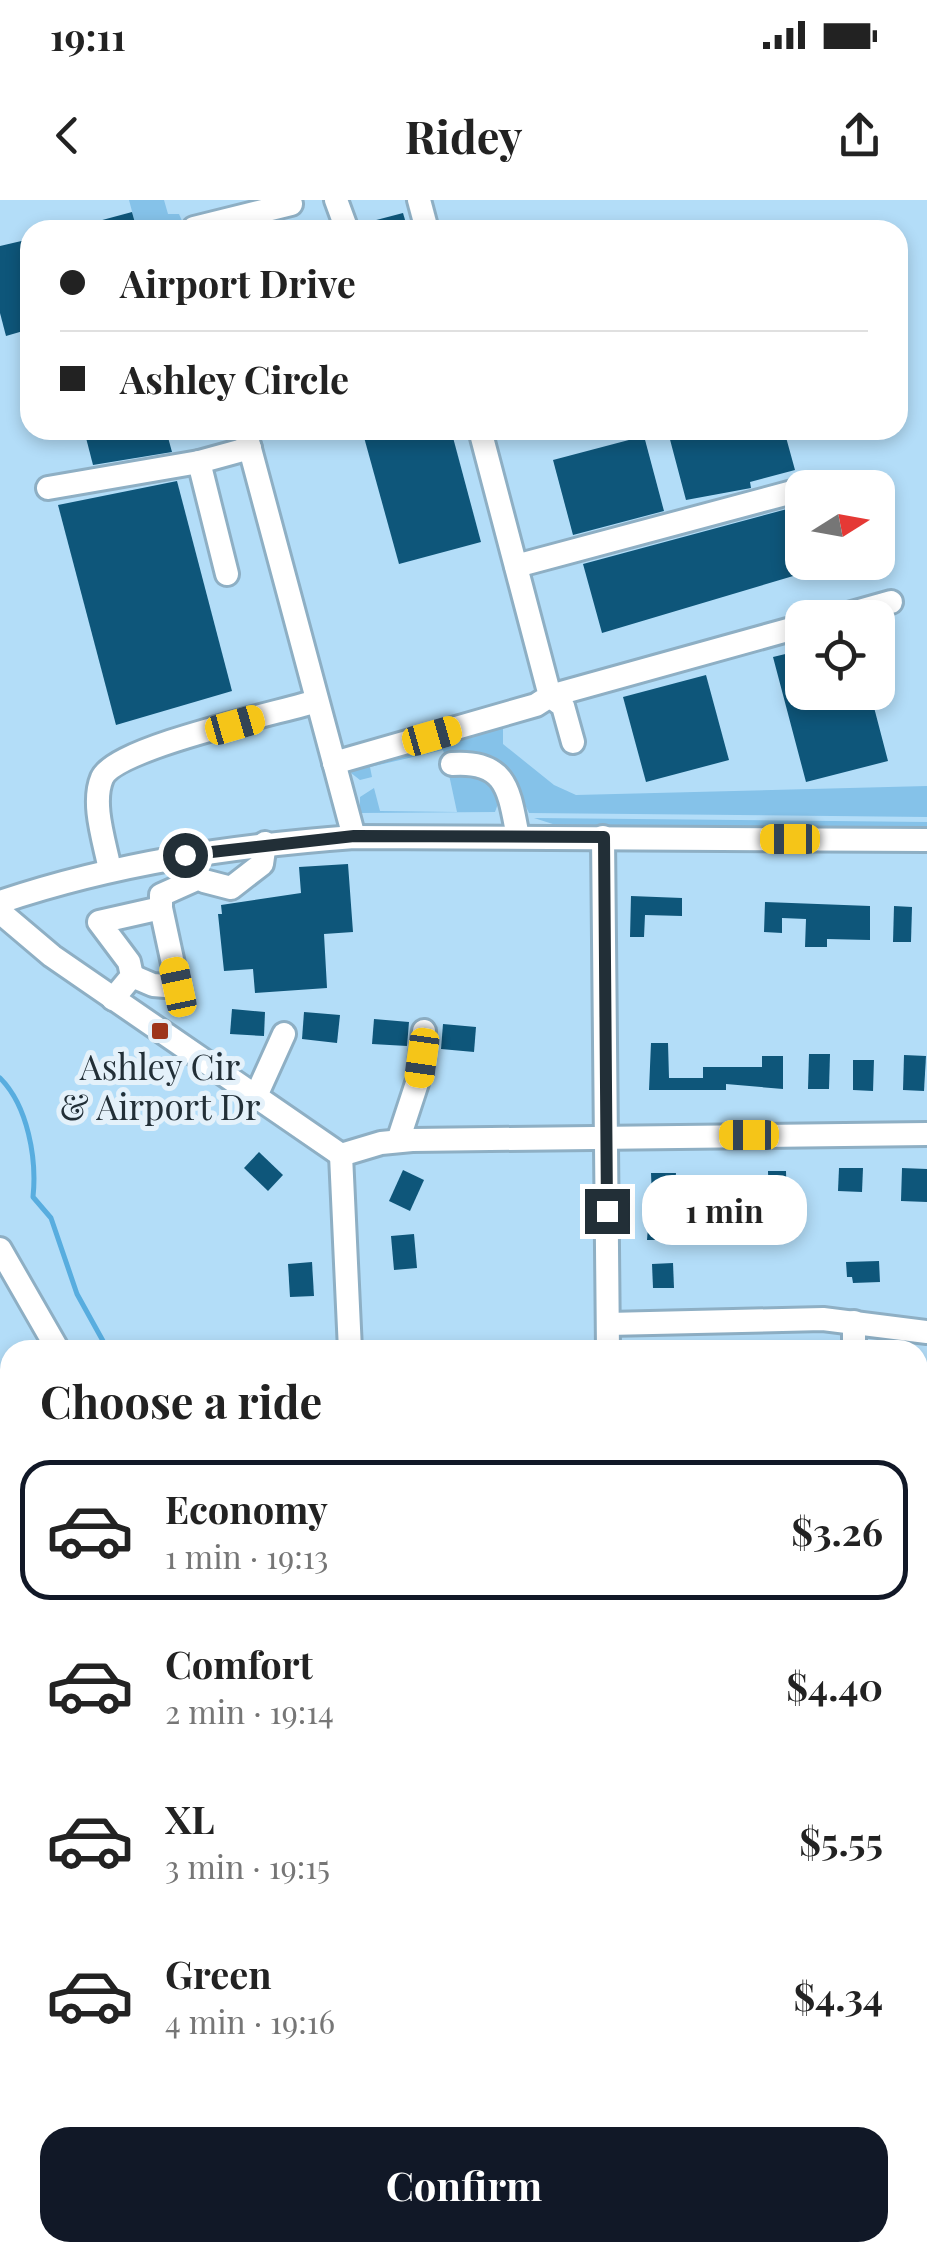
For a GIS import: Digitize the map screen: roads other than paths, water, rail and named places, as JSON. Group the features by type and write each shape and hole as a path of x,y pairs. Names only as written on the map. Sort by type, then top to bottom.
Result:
{"street":[{"path":"226,220 291,204"},
{"path":"48,488 199,462 245,440"},
{"path":"247,440 354,836"},
{"path":"483,440 550,696 563,706 572,742"},
{"path":"199,462 226,574"},
{"path":"516,566 785,494"},
{"path":"334,764 536,704 550,696 785,631"},
{"path":"110,870 98,791 110,768 127,756 158,746 318,701"},
{"path":"452,764 472,763 494,770 509,789 518,837"},
{"path":"0,902 110,870 185,855 354,836 927,840"},
{"path":"604,837 608,1340"},
{"path":"185,855 198,878 223,888 236,886 266,859 265,844"},
{"path":"132,976 154,985 178,987 161,895 198,878"},
{"path":"113,998 132,976 130,962 99,922 161,908"},
{"path":"0,912 113,998 342,1154 398,1141 927,1134"},
{"path":"398,1141 418,1080 424,1031"},
{"path":"256,1096 284,1034"},
{"path":"342,1154 350,1340"},
{"path":"0,1249 52,1340"},
{"path":"608,1324 752,1319 854,1322 927,1332"},
{"path":"854,1322 854,1340"}],"waterway":[{"path":"0,1078 24,1118 33,1166 33,1197 51,1218 77,1294 102,1340"}],"place":[{"name":"Ashley Cir & Airport Dr","path":"160,1031"}]}
